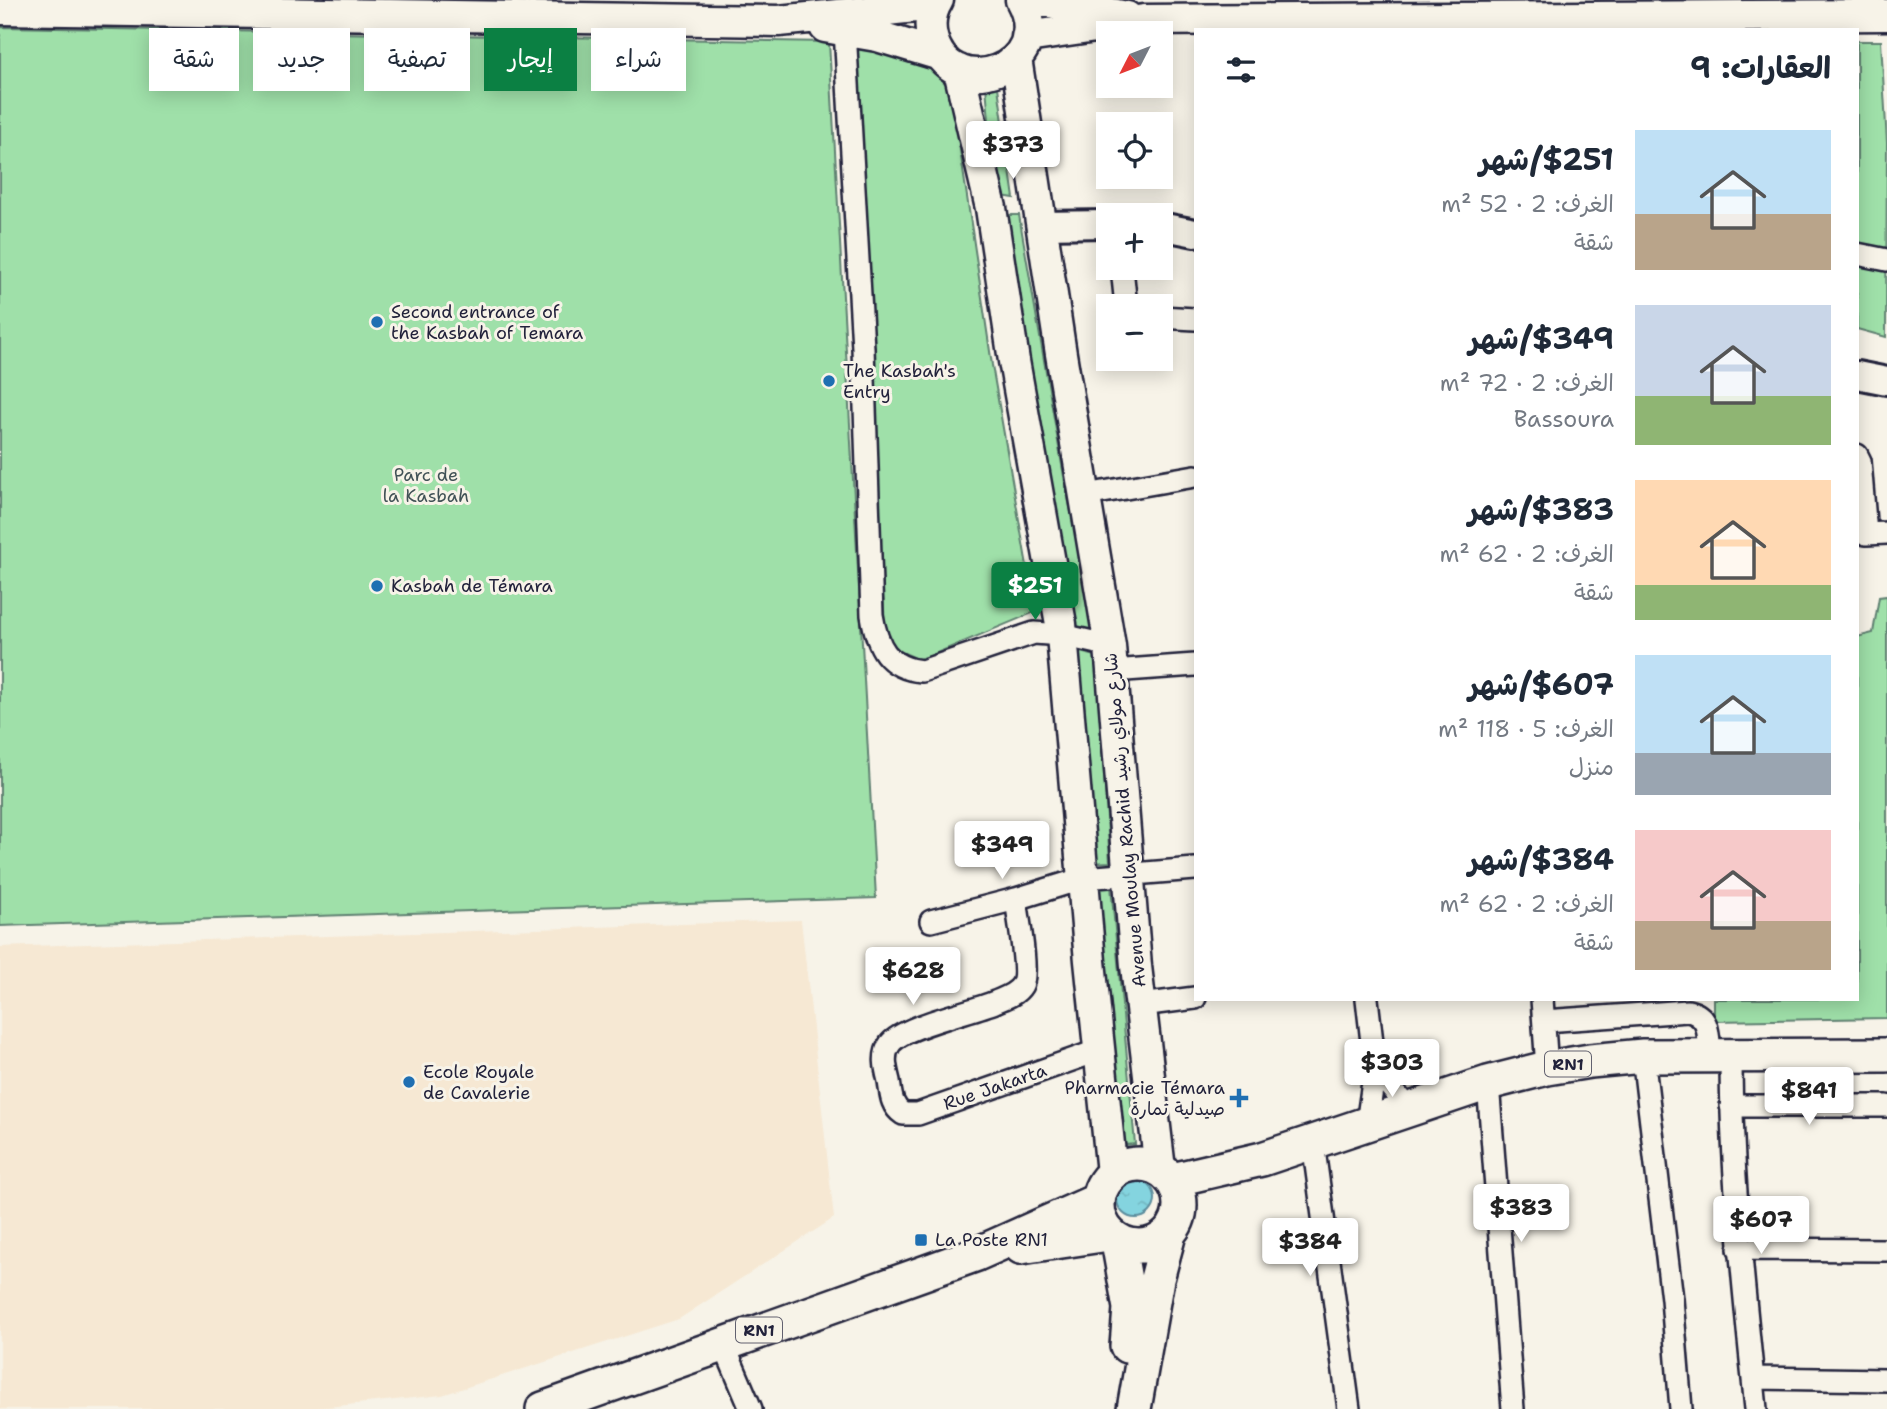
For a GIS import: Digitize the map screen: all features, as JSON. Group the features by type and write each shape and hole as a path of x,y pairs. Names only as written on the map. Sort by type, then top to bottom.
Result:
{"main road":[{"name":"Avenue Moulay Rachid شارع مولاي رشيد","path":"1021,0 1029,23 1022,48 1039,215 1111,658 1141,1005 1166,1174"},
{"path":"1039,0 1144,20"},
{"path":"779,21 936,2 931,19 931,32 950,62 991,208 1014,361 1062,635 1100,1051 1105,1186 1098,1212 1114,1237 1130,1308 1118,1409"},
{"path":"0,9 71,5 302,7 779,21 845,30 984,74 1007,66 1022,48 1144,20 1352,9 1438,10 1505,24 1718,24 1887,15"},
{"path":"991,208 1039,215"},
{"name":"RN1","path":"543,1409 977,1254 1105,1186 1135,1164 1148,1164 1166,1174 1262,1158 1488,1083 1547,1068 1590,1061 1643,1056 1887,1055"},
{"name":"RN1","path":"977,1254 1114,1237 1129,1245 1145,1246 1160,1241 1174,1224 1262,1158"},
{"path":"1134,1409 1155,1290 1181,1202 1178,1190 1166,1174"}],"street":[{"path":"845,30 863,348 872,615 883,651 907,670 922,671 1034,633 1062,635 1111,658 1194,665"},
{"path":"1039,215 1096,222"},
{"path":"1173,229 1194,233"},
{"path":"1859,254 1887,260"},
{"path":"1173,318 1194,319"},
{"path":"1859,375 1887,381"},
{"path":"1859,459 1861,535 1887,533"},
{"path":"1086,495 1194,477"},
{"path":"931,921 1084,878 1194,869"},
{"name":"Rue Jakarta","path":"1016,899 1024,965 1022,985 1014,994 989,1005 907,1031 891,1042 886,1052 886,1065 893,1105 903,1114 918,1114 1100,1051"},
{"path":"1141,1005 1194,998"},
{"path":"1367,1001 1375,1068 1367,1124"},
{"path":"1542,1001 1547,1068"},
{"path":"1544,1021 1688,1011 1697,1013 1707,1024 1721,1055 1731,1106 1739,1249 1756,1409"},
{"path":"1643,1056 1672,1299 1681,1409"},
{"path":"1375,1068 1409,1110"},
{"path":"1488,1083 1513,1409"},
{"path":"1731,1106 1887,1106"},
{"path":"1313,1142 1349,1409"},
{"path":"1739,1249 1887,1250"},
{"path":"723,1343 751,1409"},
{"path":"1753,1378 1887,1380"}],"shaded area":[{"name":"Ecole Royale de Cavalerie","path":"801,920 834,1218 679,1319 442,1395 309,1409 0,1409 0,947"}],"green space":[{"name":"Parc de la Kasbah","path":"0,27 149,30 149,91 239,91 239,31 253,32 253,91 350,91 350,33 364,34 364,91 470,91 470,36 484,36 484,91 577,91 577,37 591,38 591,91 686,91 686,39 829,42 876,898 0,926"},
{"path":"852,39 909,48 951,89 992,365 1035,612 920,660 886,645"},
{"path":"1859,41 1881,41 1887,143 1886,337 1859,330"},
{"path":"986,87 998,87 1014,198 996,195"},
{"path":"1001,215 1019,215 1066,488 1097,637 1070,627"},
{"path":"1887,596 1887,1018 1714,1021 1714,1001 1859,1001 1859,636 1873,633 1879,597"},
{"path":"1076,651 1096,656 1110,862 1091,863"},
{"path":"1091,886 1111,886 1135,1144 1115,1146"}],"water":[{"path":"1136,1180 1149,1186 1155,1199 1149,1212 1136,1218 1123,1212 1117,1199 1123,1186"}],"place":[{"name":"Second entrance of the Kasbah of Temara","path":"377,322"},
{"name":"The Kasbah's Entry","path":"829,381"},
{"name":"Kasbah de Témara","path":"377,586"},
{"name":"Ecole Royale de Cavalerie","path":"409,1082"},
{"name":"Pharmacie Témara صيدلية تمارة","path":"1239,1098"},
{"name":"La Poste RN1","path":"921,1240"}]}
